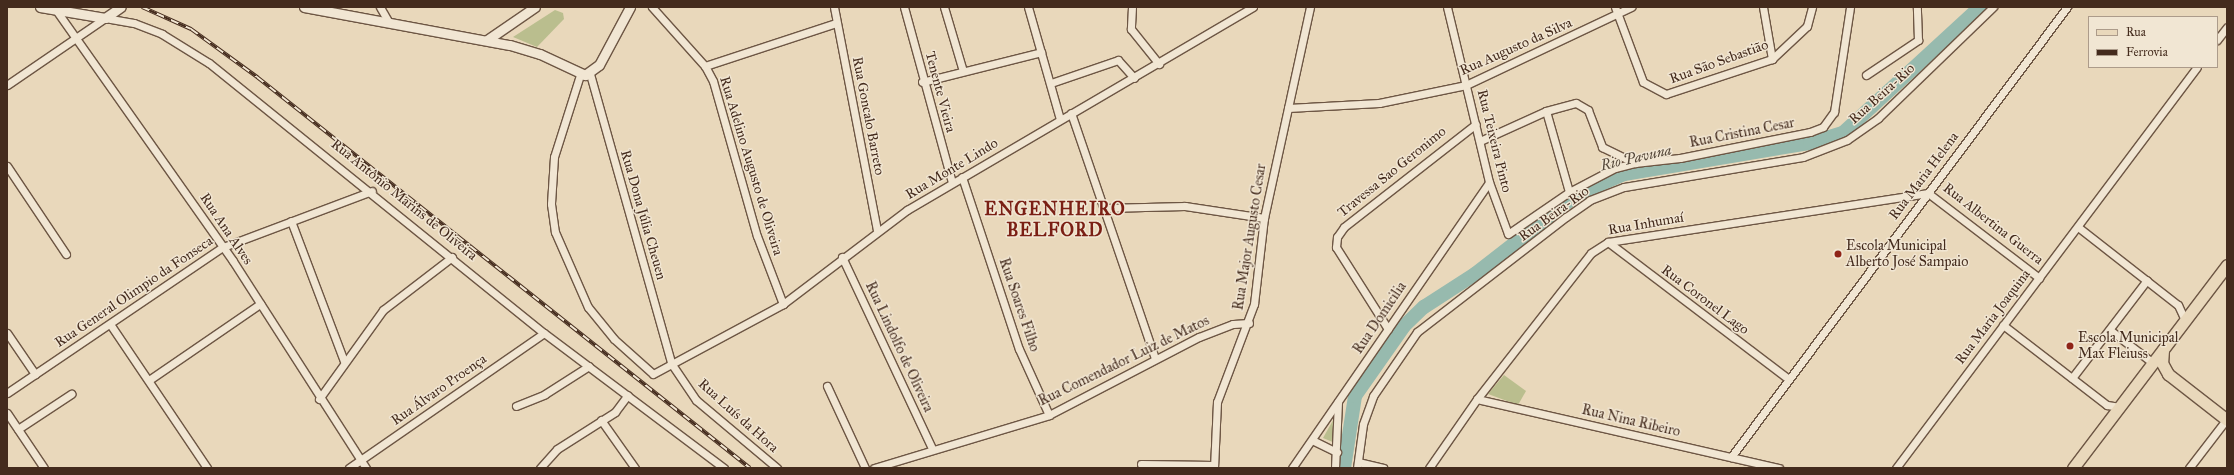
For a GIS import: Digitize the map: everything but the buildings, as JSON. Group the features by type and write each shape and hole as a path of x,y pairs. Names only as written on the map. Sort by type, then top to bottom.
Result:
{"main road":[{"name":"Rua Antônio Marins de Oliveira","path":"40,7 105,18"},
{"path":"105,18 121,7"},
{"path":"304,7 487,40 540,54 585,75 630,7"},
{"path":"487,40 535,7"},
{"path":"2073,468 2227,265"},
{"path":"2163,350 2162,363 2168,374 2227,420"},
{"path":"2143,377 2154,372 2168,374"}],"street":[{"path":"380,7 388,21"},
{"name":"Rua Adelino Augusto de Oliveira","path":"652,7 705,66 715,88 757,236 783,304"},
{"name":"Rua Goncalo Barreto","path":"834,7 877,230"},
{"name":"Tenente Vieira","path":"904,7 922,82 952,183"},
{"path":"944,7 962,71"},
{"path":"1028,7 1051,83 1060,119"},
{"path":"1132,7 1131,28 1159,64"},
{"name":"Rua Monte Lindo","path":"585,75 554,157 551,204 555,232 588,306 614,339 647,371 662,372 671,363 783,304 877,230 952,183 1060,119 1159,64 1253,7"},
{"name":"Rua Major Augusto Cesar","path":"1214,466 1217,402 1249,323 1256,293 1264,218 1310,7"},
{"name":"Rua Teixeira Pinto","path":"1447,7 1489,182 1508,234"},
{"name":"Rua São Sebastião","path":"1615,7 1643,82 1660,94 1676,94 1772,59 1807,26 1812,7"},
{"name":"Rua Augusto da Silva","path":"1288,108 1379,103 1466,86 1618,16 1631,7"},
{"path":"1763,7 1772,59"},
{"name":"Rua Cristina Cesar","path":"1508,234 1569,192 1615,168 1635,163 1788,138 1823,128 1830,121 1850,7"},
{"path":"1866,75 1918,40 1917,7"},
{"name":"Rua Beira-Rio","path":"1357,465 1363,424 1373,396 1417,332 1590,200 1624,187 1803,157 1848,140 1878,118 1993,7"},
{"name":"Rua Maria Helena","path":"1731,457 1787,378 2067,7"},
{"name":"Rua Ana Alves","path":"56,10 77,37 224,247 319,399 366,468"},
{"path":"7,85 105,18"},
{"name":"Rua Antônio Marins de Oliveira","path":"105,18 134,23 191,51 372,190 544,333 724,468"},
{"path":"705,66 836,23"},
{"path":"2218,39 2227,27"},
{"path":"922,82 1041,52"},
{"path":"1051,83 1118,60 1134,78"},
{"name":"Rua Maria Joaquina","path":"1896,468 2196,68"},
{"name":"Rua Dona Júlia Cheuen","path":"585,75 671,363"},
{"path":"1480,141 1546,111 1582,104 1588,110 1602,147 1635,163"},
{"path":"1546,111 1569,192"},
{"path":"1071,114 1105,208 1155,358"},
{"name":"Travessa Sao Geronimo","path":"1388,329 1336,247 1337,237 1344,227 1476,124"},
{"path":"7,166 66,254"},
{"name":"Rua Soares Filho","path":"962,177 1019,348 1049,415"},
{"name":"Rua Domicilia","path":"1292,468 1489,182"},
{"name":"Rua General Olimpio da Fonseca","path":"7,393 224,247 372,190"},
{"name":"Rua Inhumaí","path":"1429,468 1476,399 1591,253 1608,242 1928,193"},
{"name":"Rua Albertina Guerra","path":"1928,193 2039,278"},
{"path":"1105,208 1185,206 1264,218"},
{"path":"291,221 344,361"},
{"path":"2078,227 2182,308 2185,320"},
{"name":"Rua Coronel Lago","path":"1608,242 1787,378"},
{"path":"319,399 344,361 394,299 452,257"},
{"name":"Rua Lindolfo de Oliveira","path":"842,257 932,448"},
{"path":"2072,378 2148,280"},
{"path":"149,380 260,304"},
{"name":"Rua Comendador Luiz de Matos","path":"874,468 932,448 1049,415 1155,358 1218,329 1249,323"},
{"path":"110,324 207,468"},
{"path":"2003,325 2107,405 2120,407"},
{"path":"2110,330 2153,363"},
{"path":"7,333 35,374"},
{"name":"Rua Álvaro Proença","path":"349,468 544,333"},
{"name":"Rua Luís da Hora","path":"671,363 696,400 777,468"},
{"path":"516,406 545,394 589,366"},
{"path":"827,386 865,468"},
{"path":"18,429 71,394"},
{"path":"540,468 557,449 618,409 628,396"},
{"name":"Rua Nina Ribeiro","path":"1476,399 1779,468"},
{"path":"1335,468 1337,452 1338,402"},
{"path":"7,413 44,468"},
{"path":"601,420 635,468"},
{"path":"2189,468 2227,420"},
{"path":"1312,440 1337,452"},
{"path":"1141,464 1214,466"},
{"path":"1357,465 1383,468"}],"green space":[{"path":"555,10 563,13 564,19 537,47 513,37"},
{"path":"1504,375 1526,391 1518,405 1488,394"},
{"path":"1336,415 1335,443 1323,438"}],"waterway":[{"name":"Rio Pavuna","path":"1344,468 1355,396 1404,326 1424,307 1475,274 1578,194 1624,174 1810,143 1843,133 1980,7"}],"railway":[{"path":"142,7 191,29 257,77 750,468"}],"place":[{"name":"Escola Municipal Alberto José Sampaio","path":"1838,254"},
{"name":"Escola Municipal Max Fleiuss","path":"2070,346"}],"district":[{"name":"ENGENHEIRO BELFORD","path":"1055,220"}]}
